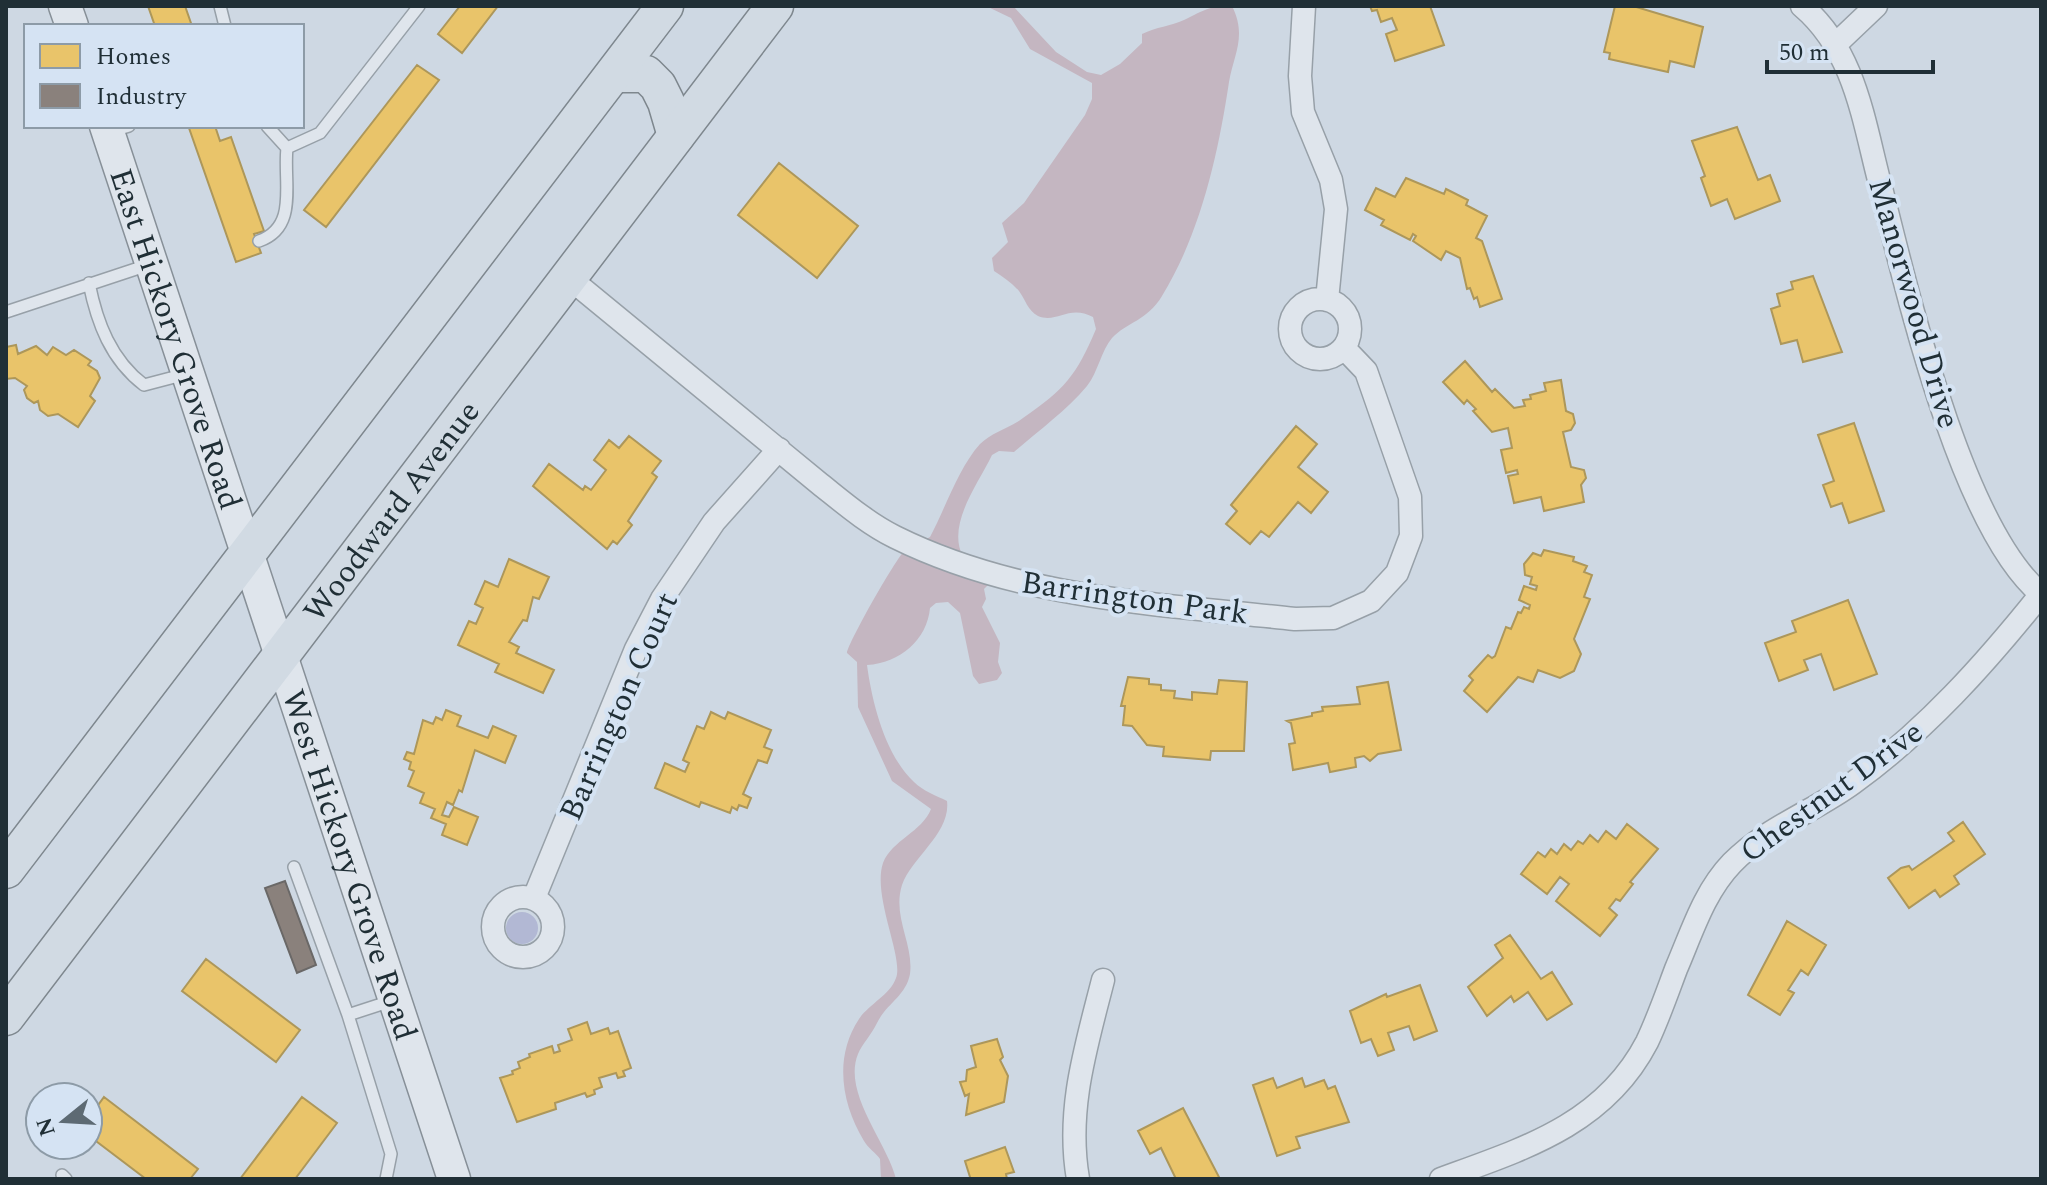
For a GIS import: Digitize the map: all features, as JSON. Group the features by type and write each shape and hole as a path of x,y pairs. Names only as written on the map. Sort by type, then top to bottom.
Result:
{"main road":[{"path":"6,870 665,6"},
{"name":"Woodward Avenue","path":"6,1017 775,6"},
{"path":"614,74 646,74 666,102 676,136"}],"street":[{"path":"1304,6 1300,76 1303,112 1335,196 1336,222 1327,300"},
{"name":"Manorwood Drive","path":"1802,6 1836,44 1854,85 1911,306 1956,443 1997,538 2018,572 2041,594"},
{"path":"1836,44 1876,6"},
{"name":"East Hickory Grove Road","path":"114,128 152,264 248,552"},
{"name":"Barrington Park","path":"568,277 862,517 895,537 1007,579 1071,594 1312,620 1342,616 1371,601 1402,565 1411,536 1411,505 1366,371 1344,348"},
{"path":"1327,300 1347,315 1350,332 1344,348 1329,358 1311,358 1292,340 1291,321 1301,306 1327,300"},
{"name":"Barrington Court","path":"534,898 636,649 662,599 714,522 779,449"},
{"name":"West Hickory Grove Road","path":"248,552 454,1179"},
{"name":"Chestnut Drive","path":"1441,1179 1542,1142 1573,1125 1603,1100 1646,1042 1699,914 1724,872 1748,849 1850,785 1917,733 2002,642 2041,594"},
{"path":"1078,1179 1073,1135 1076,1086 1103,980"}],"lane":[{"path":"287,148 320,133 419,6"},
{"path":"259,241 273,236 280,228 289,199 284,175 287,148 269,128"},
{"path":"6,312 152,264"},
{"path":"89,283 100,328 130,375 144,385 189,373"},
{"path":"294,867 348,1015 391,1154 386,1179"},
{"path":"348,1015 395,999"}],"shaded area":[{"path":"986,6 1013,6 1056,52 1087,72 1101,75 1120,64 1142,43 1142,34 1212,8 1232,6 1239,36 1206,192 1187,246 1162,296 1150,311 1112,338 1091,380 1070,404 1014,452 999,451 992,455 966,504 961,518 959,544 965,561 988,585 984,589 986,599 982,607 1000,643 998,662 1002,673 997,680 979,684 973,676 960,613 948,602 936,603 930,608 924,630 901,655 867,665 876,711 895,758 918,785 947,801 943,824 902,885 900,908 909,952 908,982 862,1046 855,1069 861,1101 896,1179 881,1179 880,1159 864,1141 850,1111 844,1080 846,1049 859,1019 896,978 896,956 882,892 883,863 893,848 921,824 931,809 892,781 858,707 857,662 847,653 884,581 902,554 909,546 930,537 972,453 995,433 1037,408 1068,380 1096,329 1093,317 1077,312 1051,318 1038,316 1016,288 994,271 992,258 1008,242 1002,223 1024,203 1085,115 1092,99 1092,83 1030,49 1011,18"},
{"path":"522,912 534,916 538,928 534,940 522,944 510,940 506,928 510,916"}],"building: Homes":[{"path":"148,6 185,6 191,24 154,24"},
{"path":"460,6 498,6 462,53 438,34"},
{"path":"1370,6 1430,6 1444,45 1395,61 1386,34 1397,30 1392,18 1381,22 1377,10 1372,11"},
{"path":"1615,6 1633,6 1703,27 1694,67 1670,61 1668,72 1609,59 1610,53 1604,52"},
{"path":"417,65 439,80 326,227 304,210"},
{"path":"1737,127 1758,180 1770,175 1780,201 1735,219 1727,199 1711,206 1701,178 1705,176 1692,141"},
{"path":"189,128 216,128 220,141 231,137 264,231 254,234 261,253 236,262"},
{"path":"779,163 858,226 817,278 738,215"},
{"path":"1406,178 1444,194 1446,189 1468,200 1466,205 1487,216 1476,238 1482,241 1502,299 1480,307 1477,297 1474,299 1470,288 1467,289 1460,258 1446,251 1441,260 1413,241 1416,236 1413,234 1410,240 1381,225 1384,220 1365,210 1376,188 1395,197"},
{"path":"1813,276 1842,352 1803,362 1797,340 1781,344 1771,309 1780,306 1777,294 1793,289 1791,282"},
{"path":"16,345 18,354 36,346 47,355 53,347 66,355 74,350 91,361 88,365 97,371 100,378 90,396 95,401 78,427 58,414 48,416 40,410 38,401 34,403 27,398 24,390 27,386 15,378 6,379 6,347"},
{"path":"1465,361 1492,392 1495,389 1514,408 1525,406 1523,400 1531,399 1530,395 1546,391 1544,383 1561,380 1566,411 1573,414 1575,423 1571,430 1563,432 1571,467 1584,470 1586,478 1581,485 1584,502 1544,511 1541,497 1514,503 1508,476 1518,474 1517,470 1506,473 1501,450 1512,448 1508,428 1492,432 1473,411 1476,409 1467,400 1464,404 1443,382"},
{"path":"1854,423 1884,511 1849,523 1842,503 1831,507 1823,485 1834,481 1818,435"},
{"path":"1296,426 1317,444 1298,467 1328,492 1311,513 1298,502 1269,537 1261,531 1250,544 1226,524 1237,511 1231,505"},
{"path":"629,436 661,461 652,473 657,477 628,521 632,525 617,544 613,541 607,549 533,486 549,464 583,490 585,486 591,490 606,470 594,460 609,440 619,448"},
{"path":"1544,550 1574,557 1573,561 1587,566 1584,572 1592,575 1584,597 1590,599 1574,639 1581,654 1574,671 1560,678 1538,670 1533,682 1518,677 1487,712 1464,691 1473,680 1469,676 1488,655 1492,658 1495,656 1506,627 1511,629 1518,612 1521,613 1524,607 1529,609 1530,605 1519,600 1524,586 1536,590 1537,586 1530,584 1532,577 1525,575 1524,564 1533,553 1541,556"},
{"path":"509,559 549,577 539,599 533,597 527,621 523,620 509,642 519,647 516,653 554,670 543,693 495,672 499,664 458,645 469,621 476,624 483,608 475,604 485,581 498,587"},
{"path":"1848,600 1877,674 1834,690 1821,654 1804,660 1808,670 1779,681 1765,643 1796,632 1792,621"},
{"path":"1128,677 1149,679 1149,684 1161,685 1161,690 1175,691 1174,698 1192,700 1192,692 1217,694 1219,680 1247,682 1244,751 1211,751 1210,760 1163,756 1164,747 1147,745 1132,726 1123,725 1125,706 1121,706"},
{"path":"1388,682 1401,750 1378,754 1370,761 1364,756 1355,758 1356,767 1330,772 1328,763 1293,770 1289,744 1295,743 1291,723 1287,721 1312,716 1312,713 1323,711 1322,707 1360,704 1357,687"},
{"path":"446,710 461,716 457,726 488,738 493,726 516,736 505,763 475,750 462,792 459,790 453,805 447,802 442,815 449,817 454,807 478,817 467,845 442,835 446,824 431,818 435,809 420,803 424,793 408,786 414,771 409,769 411,762 404,759 407,752 414,754 423,720 433,724 436,717 442,720"},
{"path":"711,712 725,719 728,712 771,730 764,747 772,750 767,763 758,760 743,794 751,798 747,808 739,805 737,810 732,807 730,813 701,802 699,807 655,788 665,763 685,772 689,763 683,760 697,726 704,729"},
{"path":"1963,822 1985,854 1954,876 1959,884 1940,897 1935,890 1909,908 1888,878 1901,868 1909,866 1912,870 1954,841 1948,833"},
{"path":"1627,824 1658,849 1630,882 1633,884 1620,901 1616,899 1609,908 1617,915 1600,936 1556,901 1569,884 1560,877 1547,894 1521,874 1538,852 1545,857 1551,849 1557,854 1564,844 1571,850 1578,841 1583,844 1590,835 1598,842 1606,831 1616,839"},
{"path":"1787,921 1826,945 1808,975 1801,970 1788,990 1794,993 1780,1015 1748,995"},
{"path":"1510,935 1541,979 1552,972 1572,1004 1547,1020 1528,992 1514,1002 1511,996 1487,1016 1468,987 1503,958 1495,945"},
{"path":"206,959 300,1030 276,1062 182,991"},
{"path":"1420,985 1437,1031 1414,1040 1409,1026 1388,1033 1394,1050 1378,1056 1371,1039 1361,1043 1350,1011 1386,994 1387,997"},
{"path":"587,1022 591,1034 608,1028 610,1034 618,1031 631,1068 623,1071 625,1076 618,1078 616,1073 599,1078 602,1087 594,1090 595,1094 587,1097 585,1093 555,1103 556,1109 517,1122 500,1078 513,1074 512,1071 520,1068 518,1062 530,1057 529,1054 552,1046 554,1053 560,1051 558,1045 572,1040 568,1029"},
{"path":"997,1039 1003,1057 1000,1060 1008,1076 1004,1102 966,1115 969,1094 965,1096 960,1082 966,1081 967,1070 976,1067 971,1046"},
{"path":"1273,1078 1277,1088 1302,1078 1305,1087 1324,1080 1328,1089 1335,1086 1349,1122 1296,1137 1300,1148 1277,1156 1253,1085"},
{"path":"104,1097 198,1169 190,1179 146,1179 104,1147"},
{"path":"302,1097 337,1123 295,1179 240,1179"},
{"path":"1183,1108 1220,1179 1176,1179 1161,1148 1150,1154 1138,1131"},
{"path":"1005,1147 1014,1172 1006,1174 1007,1179 967,1179 970,1177 965,1161"}],"building: Industry":[{"path":"285,881 316,965 297,973 265,888"}]}
